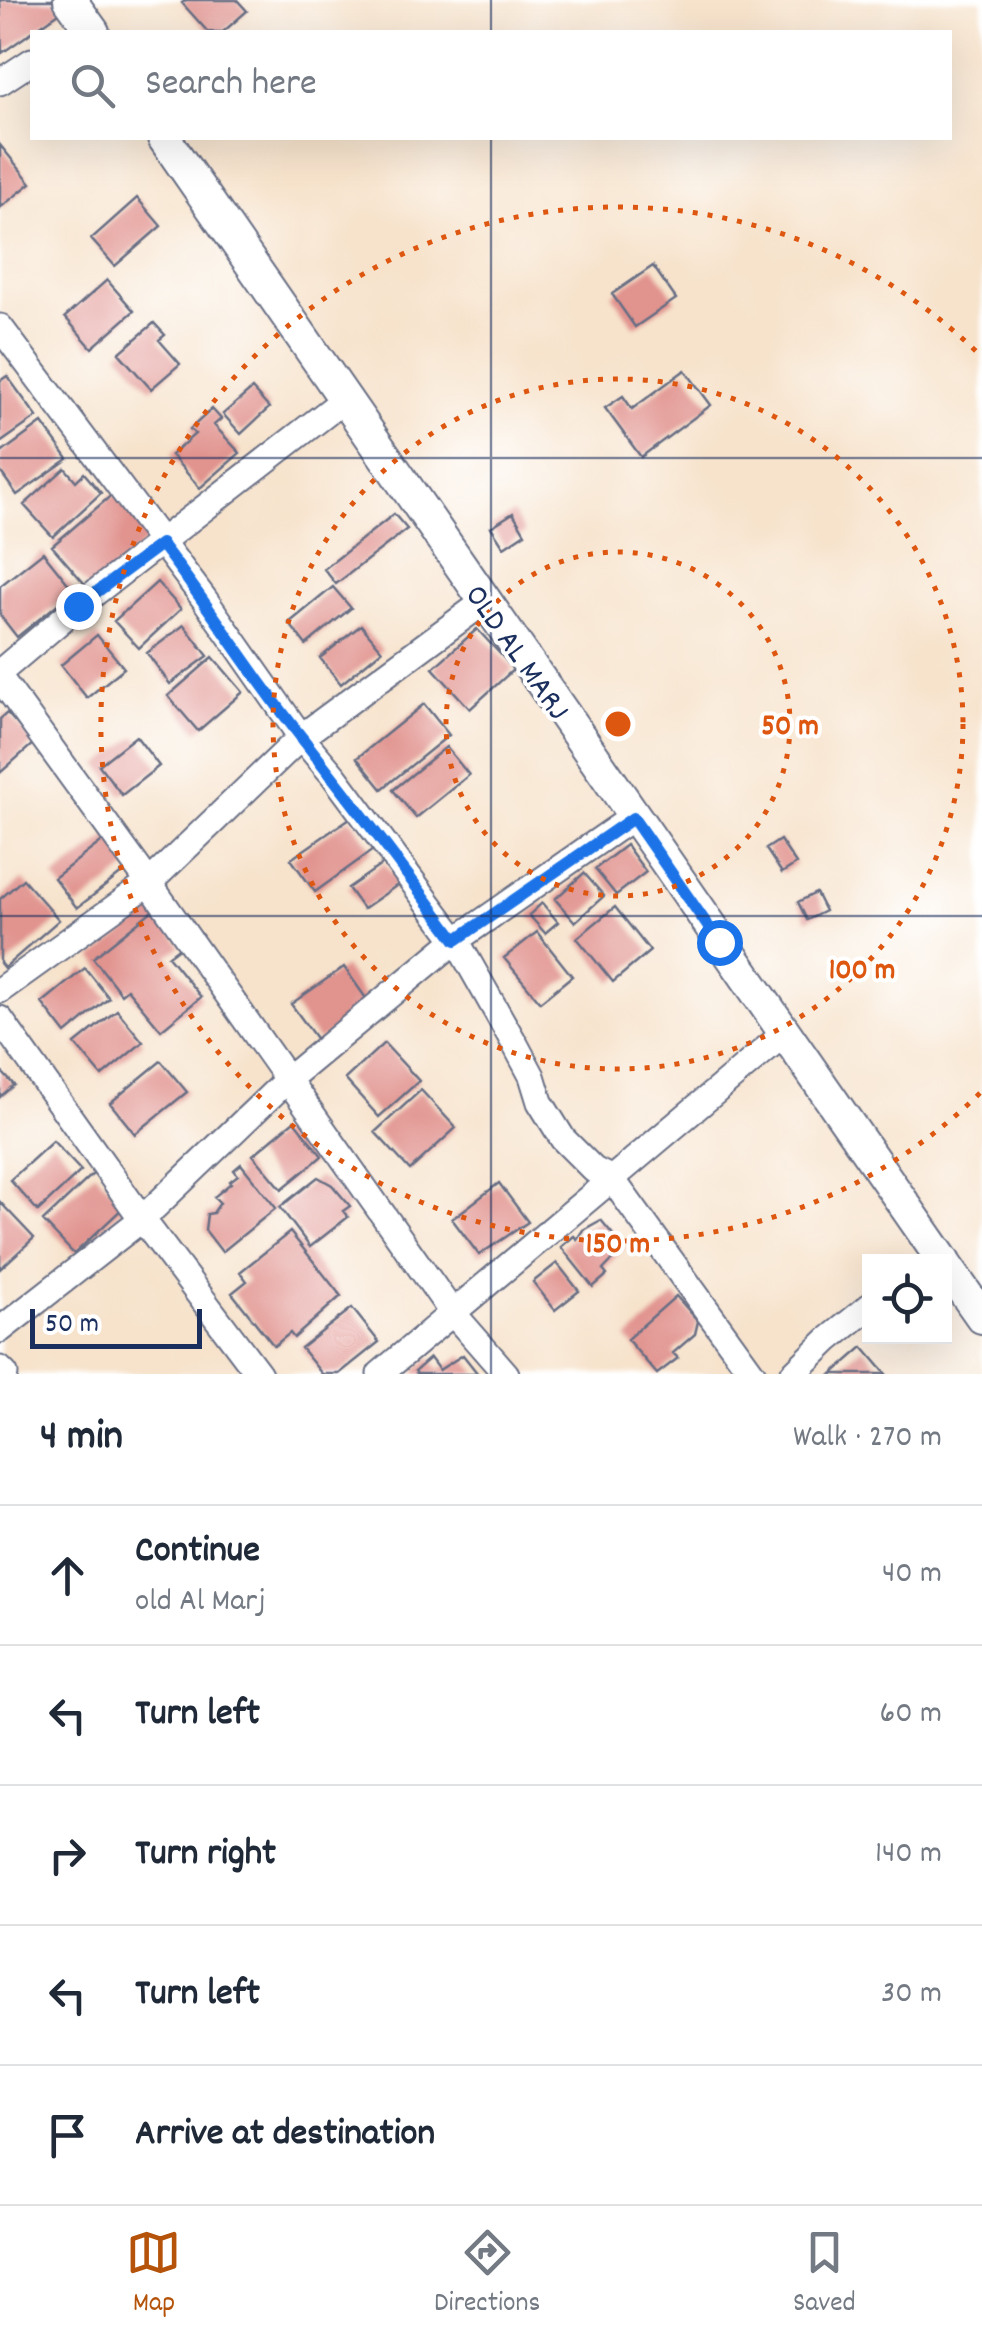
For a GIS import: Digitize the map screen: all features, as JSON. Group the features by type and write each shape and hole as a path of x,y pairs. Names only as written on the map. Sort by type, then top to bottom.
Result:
{"main road":[{"name":"OLD AL MARJ","path":"165,140 936,1254"},
{"name":"OLD AL MARJ","path":"952,1276 982,1317"}],"street":[{"path":"0,82 30,62"},
{"path":"0,327 205,600 301,737 456,940 532,1076 548,1116 578,1156 612,1179 753,1374"},
{"path":"345,399 78,606 0,675 452,1311 506,1374"},
{"path":"0,990 149,883 301,737 484,601"},
{"path":"0,1330 142,1219 286,1081 456,940 633,818"},
{"path":"0,1019 142,1219 260,1374"},
{"path":"380,1374 785,1033"},
{"path":"793,1374 862,1312"}],"building":[{"path":"0,0 54,0 62,11 2,53"},
{"path":"237,0 247,11 225,30 206,30 182,3"},
{"path":"0,145 31,183 0,208"},
{"path":"137,198 161,226 115,266 91,239"},
{"path":"653,266 676,299 635,327 612,294"},
{"path":"107,280 134,311 92,348 65,317"},
{"path":"154,323 165,335 159,340 180,364 151,389 119,353"},
{"path":"685,370 711,405 641,457 605,408 623,396 632,409"},
{"path":"7,376 37,417 0,443 0,381"},
{"path":"252,389 269,408 241,434 223,414"},
{"path":"212,409 221,419 214,425 240,453 200,488 171,455 195,434 190,429"},
{"path":"42,423 68,459 17,495 0,471 0,454"},
{"path":"65,468 76,481 84,473 101,493 53,537 24,505"},
{"path":"114,493 152,537 90,590 52,546"},
{"path":"513,513 525,533 504,547 491,527"},
{"path":"394,514 407,529 336,584 324,569"},
{"path":"43,552 74,591 17,637 0,615 0,586"},
{"path":"157,582 181,609 139,648 114,621"},
{"path":"333,587 351,608 306,645 289,623"},
{"path":"184,625 208,656 170,684 147,653"},
{"path":"361,625 382,650 341,684 320,658"},
{"path":"477,629 514,669 470,709 433,668"},
{"path":"97,635 124,668 87,698 61,665"},
{"path":"213,657 243,692 198,731 168,696"},
{"path":"424,704 449,735 382,789 357,758"},
{"path":"7,713 34,743 0,773 0,719"},
{"path":"136,736 159,766 122,795 99,765"},
{"path":"446,747 469,775 416,818 393,790"},
{"path":"350,818 373,850 315,892 291,859"},
{"path":"109,836 132,865 77,908 54,878"},
{"path":"780,840 796,864 782,873 766,849"},
{"path":"626,845 646,872 616,895 595,869"},
{"path":"384,863 399,884 363,909 348,888"},
{"path":"584,873 604,896 575,922 555,899"},
{"path":"23,879 59,920 4,968 0,963 0,899"},
{"path":"816,893 825,911 807,920 798,902"},
{"path":"542,903 558,922 545,933 529,915"},
{"path":"615,907 650,951 613,982 577,938"},
{"path":"153,910 181,946 168,956 201,997 161,1030 127,989 121,994 93,958"},
{"path":"537,932 572,976 540,1002 504,958"},
{"path":"344,967 370,1004 318,1041 291,1004"},
{"path":"85,968 109,998 66,1034 42,1003"},
{"path":"117,1010 143,1042 102,1076 75,1044"},
{"path":"384,1043 419,1081 379,1117 345,1079"},
{"path":"161,1061 187,1092 135,1134 110,1103"},
{"path":"0,1070 14,1085 0,1097"},
{"path":"421,1090 456,1128 410,1170 375,1132"},
{"path":"294,1121 322,1156 282,1189 253,1155"},
{"path":"53,1141 81,1171 38,1211 10,1180"},
{"path":"241,1164 276,1208 222,1252 205,1230 207,1214 213,1213 220,1203 214,1197 238,1175 234,1170"},
{"path":"95,1172 126,1205 74,1254 43,1221"},
{"path":"318,1177 332,1185 350,1206 343,1211 348,1217 310,1247 280,1207"},
{"path":"499,1183 528,1222 479,1255 452,1219"},
{"path":"0,1202 34,1238 0,1269"},
{"path":"601,1220 624,1248 603,1270 607,1275 593,1287 561,1247"},
{"path":"290,1232 341,1296 294,1338 290,1333 274,1346 232,1293 247,1281 240,1272"},
{"path":"557,1263 579,1291 555,1310 533,1282"},
{"path":"676,1296 698,1321 695,1334 673,1353 678,1358 657,1374 627,1339"},
{"path":"352,1308 379,1342 339,1374 322,1374 301,1348"},
{"path":"863,1347 886,1374 832,1374"},
{"path":"463,1355 478,1374 415,1371 430,1358 439,1370"}],"route":[{"path":"78,606 161,544 301,737 456,940 633,818 719,942"}]}
